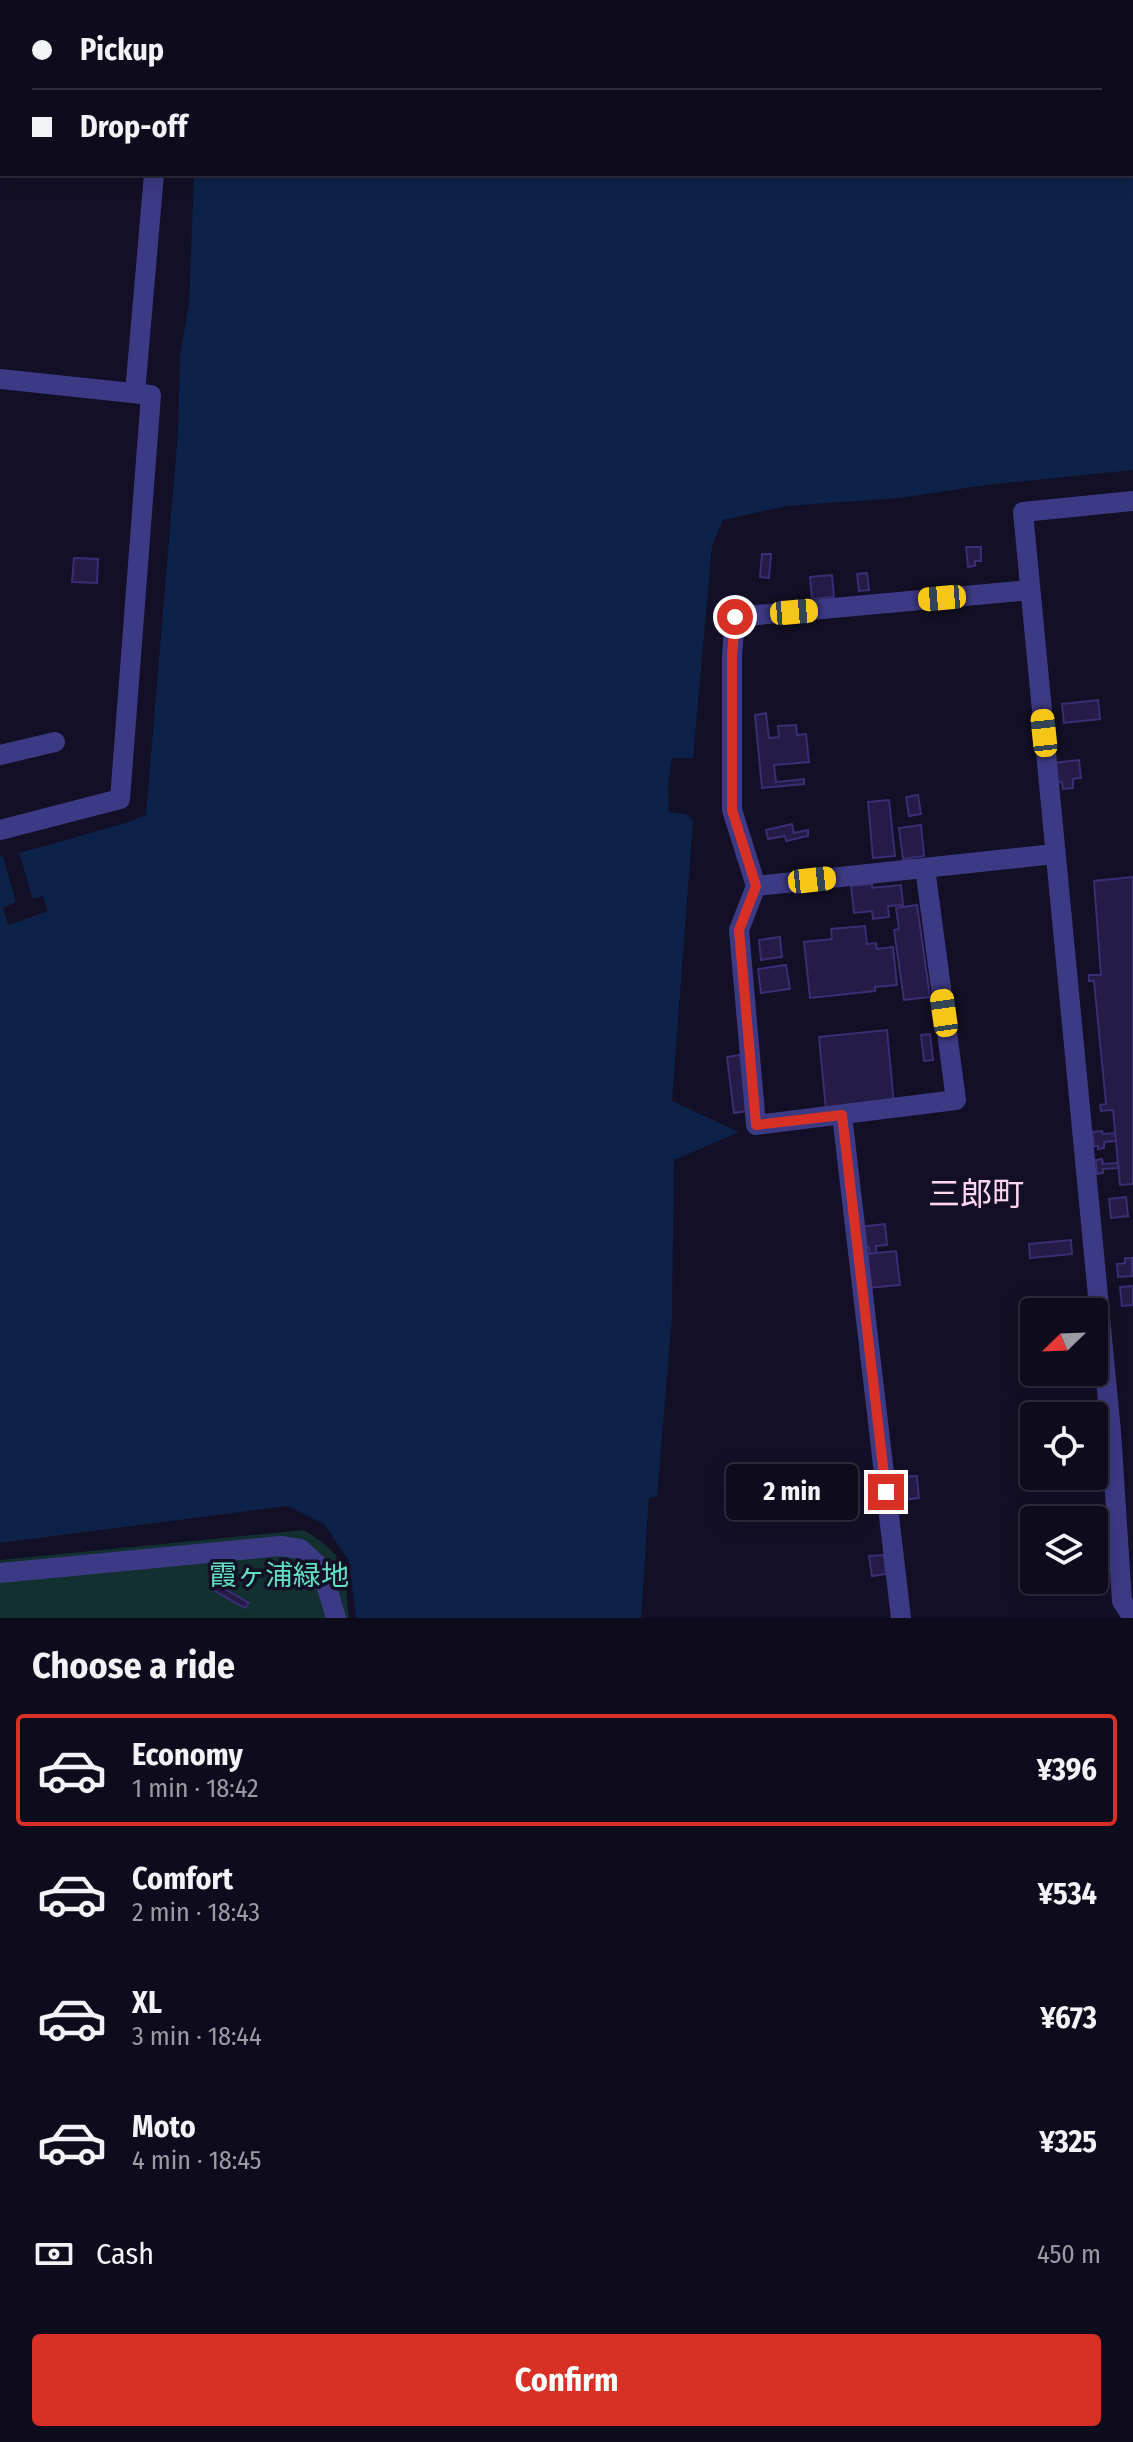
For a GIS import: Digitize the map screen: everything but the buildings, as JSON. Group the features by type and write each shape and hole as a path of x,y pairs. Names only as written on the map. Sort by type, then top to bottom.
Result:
{"lane":[{"path":"135,393 154,176"},
{"path":"0,379 151,395 120,799 0,830"},
{"path":"1133,501 1023,512 1111,1432 1122,1601 1133,1618"},
{"path":"925,868 956,1100 756,1125 739,930 756,886 732,810 735,617 1030,590"},
{"path":"0,755 55,742"},
{"path":"756,886 1054,854"},
{"path":"842,1115 901,1618"},
{"path":"0,1573 281,1546 300,1549 321,1568 336,1618"}],"green space":[{"name":"霞ヶ浦緑地","path":"304,1530 330,1549 342,1566 349,1618 0,1618 0,1560"}],"water":[{"path":"194,176 1133,176 1133,470 986,485 900,498 787,506 723,520 712,546 693,758 672,758 668,786 669,812 688,815 693,821 672,1101 739,1132 674,1160 672,1316 657,1496 649,1498 641,1618 356,1618 349,1561 325,1525 288,1506 0,1543 0,857 3,856 16,902 3,908 8,925 48,911 43,896 33,899 19,853 146,815 178,432 180,356 189,305"}],"district":[{"name":"三郎町","path":"976,1194"}],"route":[{"path":"735,617 732,810 756,886 739,930 756,1125 842,1115 886,1492"}]}
